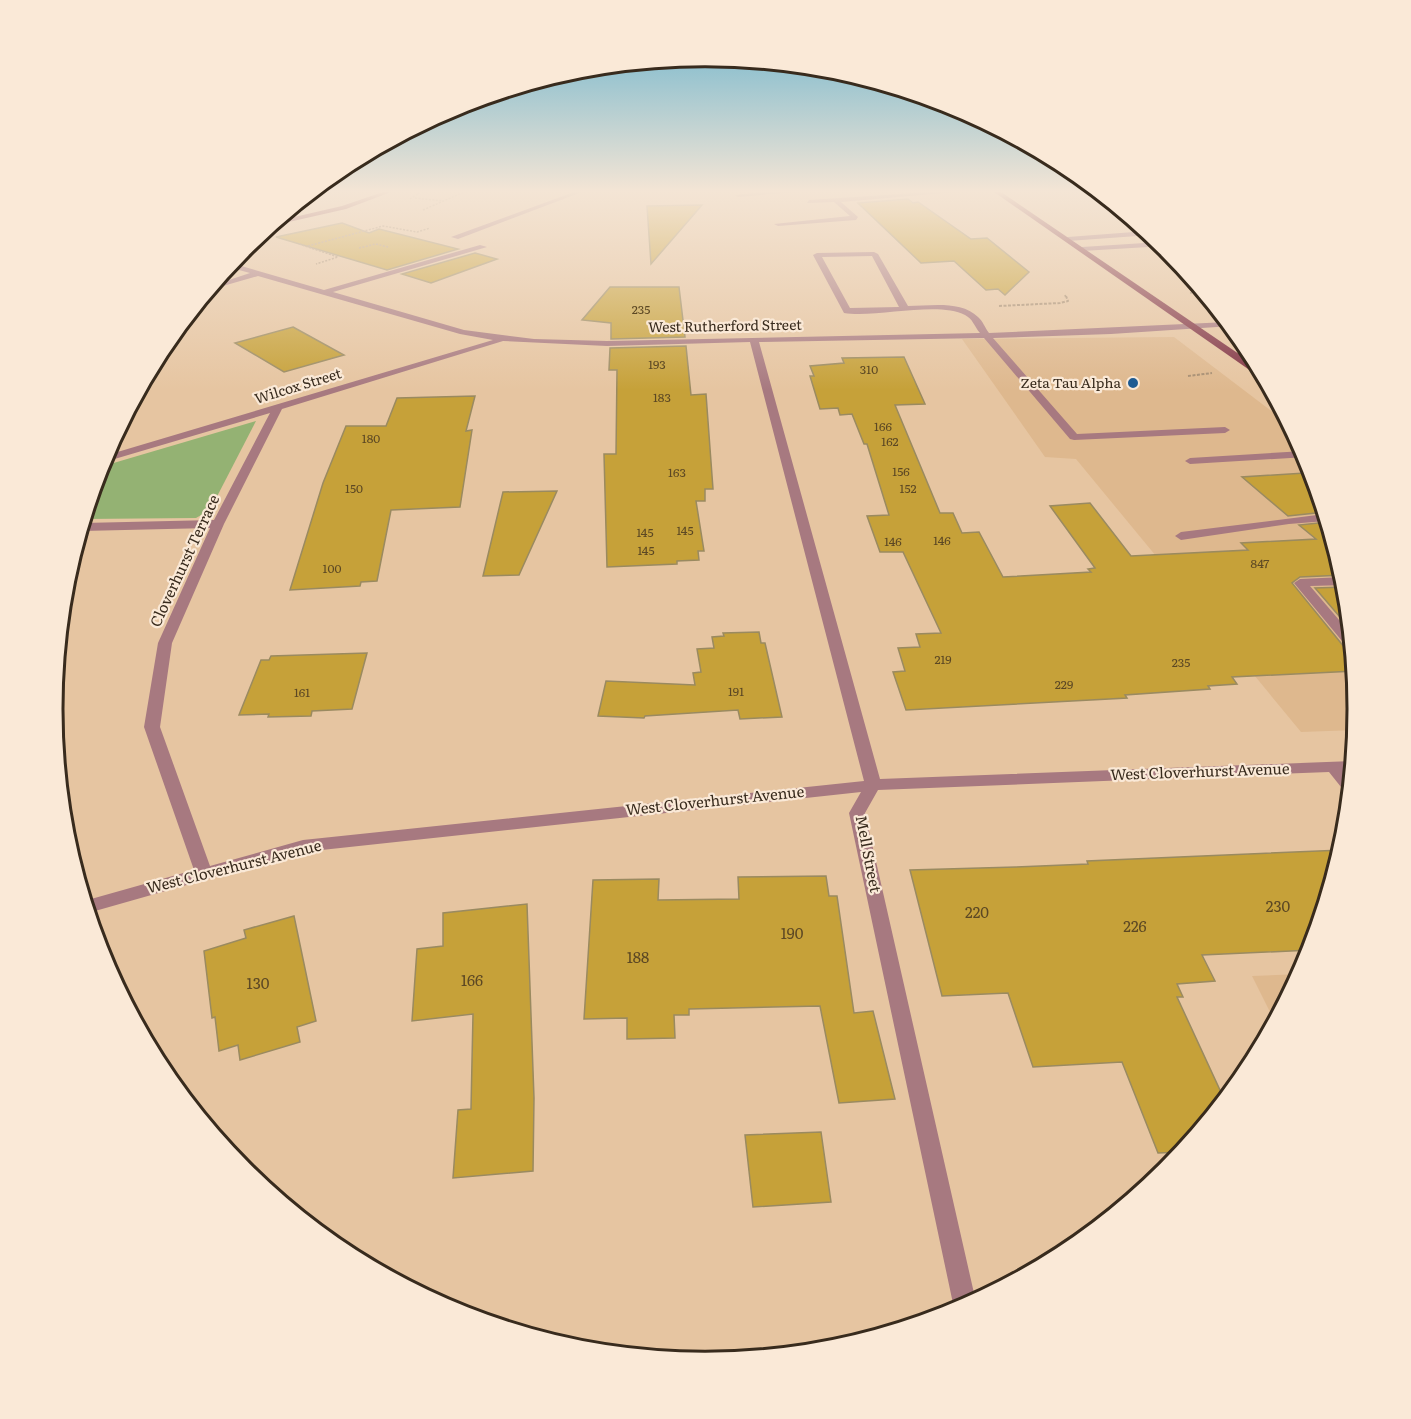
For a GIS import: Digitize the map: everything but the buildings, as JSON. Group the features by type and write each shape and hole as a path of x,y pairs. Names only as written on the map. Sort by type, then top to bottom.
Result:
{"main road":[{"path":"1095,258 1247,365"}],"street":[{"path":"325,292 444,258"},
{"path":"819,258 847,311 952,309 968,312 979,321 981,328 1074,436 1225,429"},
{"path":"876,258 905,309"},
{"name":"West Rutherford Street","path":"239,268 463,332 501,340 605,342 754,339 988,334 1220,325"},
{"path":"224,284 258,273"},
{"path":"754,339 873,785"},
{"name":"Wilcox Street","path":"115,456 501,340"},
{"name":"Cloverhurst Terrace","path":"203,872 153,727 165,643 218,524 278,408"},
{"path":"1190,460 1295,455"},
{"path":"1181,536 1318,518"},
{"path":"90,527 218,524"},
{"path":"1336,582 1300,583 1344,634"},
{"path":"1332,766 1344,780"},
{"name":"West Cloverhurst Avenue","path":"94,905 203,872 303,846 873,785 1346,766"},
{"name":"Mell Street","path":"873,785 857,813 963,1298"}],"path":[{"path":"307,267 334,258"},
{"path":"996,305 1060,303 1068,301 1065,295"},
{"path":"1188,376 1220,372"}],"shaded area":[{"path":"1174,337 1277,415 1314,503 1336,584 1347,667 1348,730 1301,732 1076,459 1045,457 962,339"},
{"path":"1291,974 1271,1014 1252,976"}],"green space":[{"path":"256,421 210,510 196,518 92,519 112,463"}],"place":[{"name":"Zeta Tau Alpha","path":"1133,383"}]}
